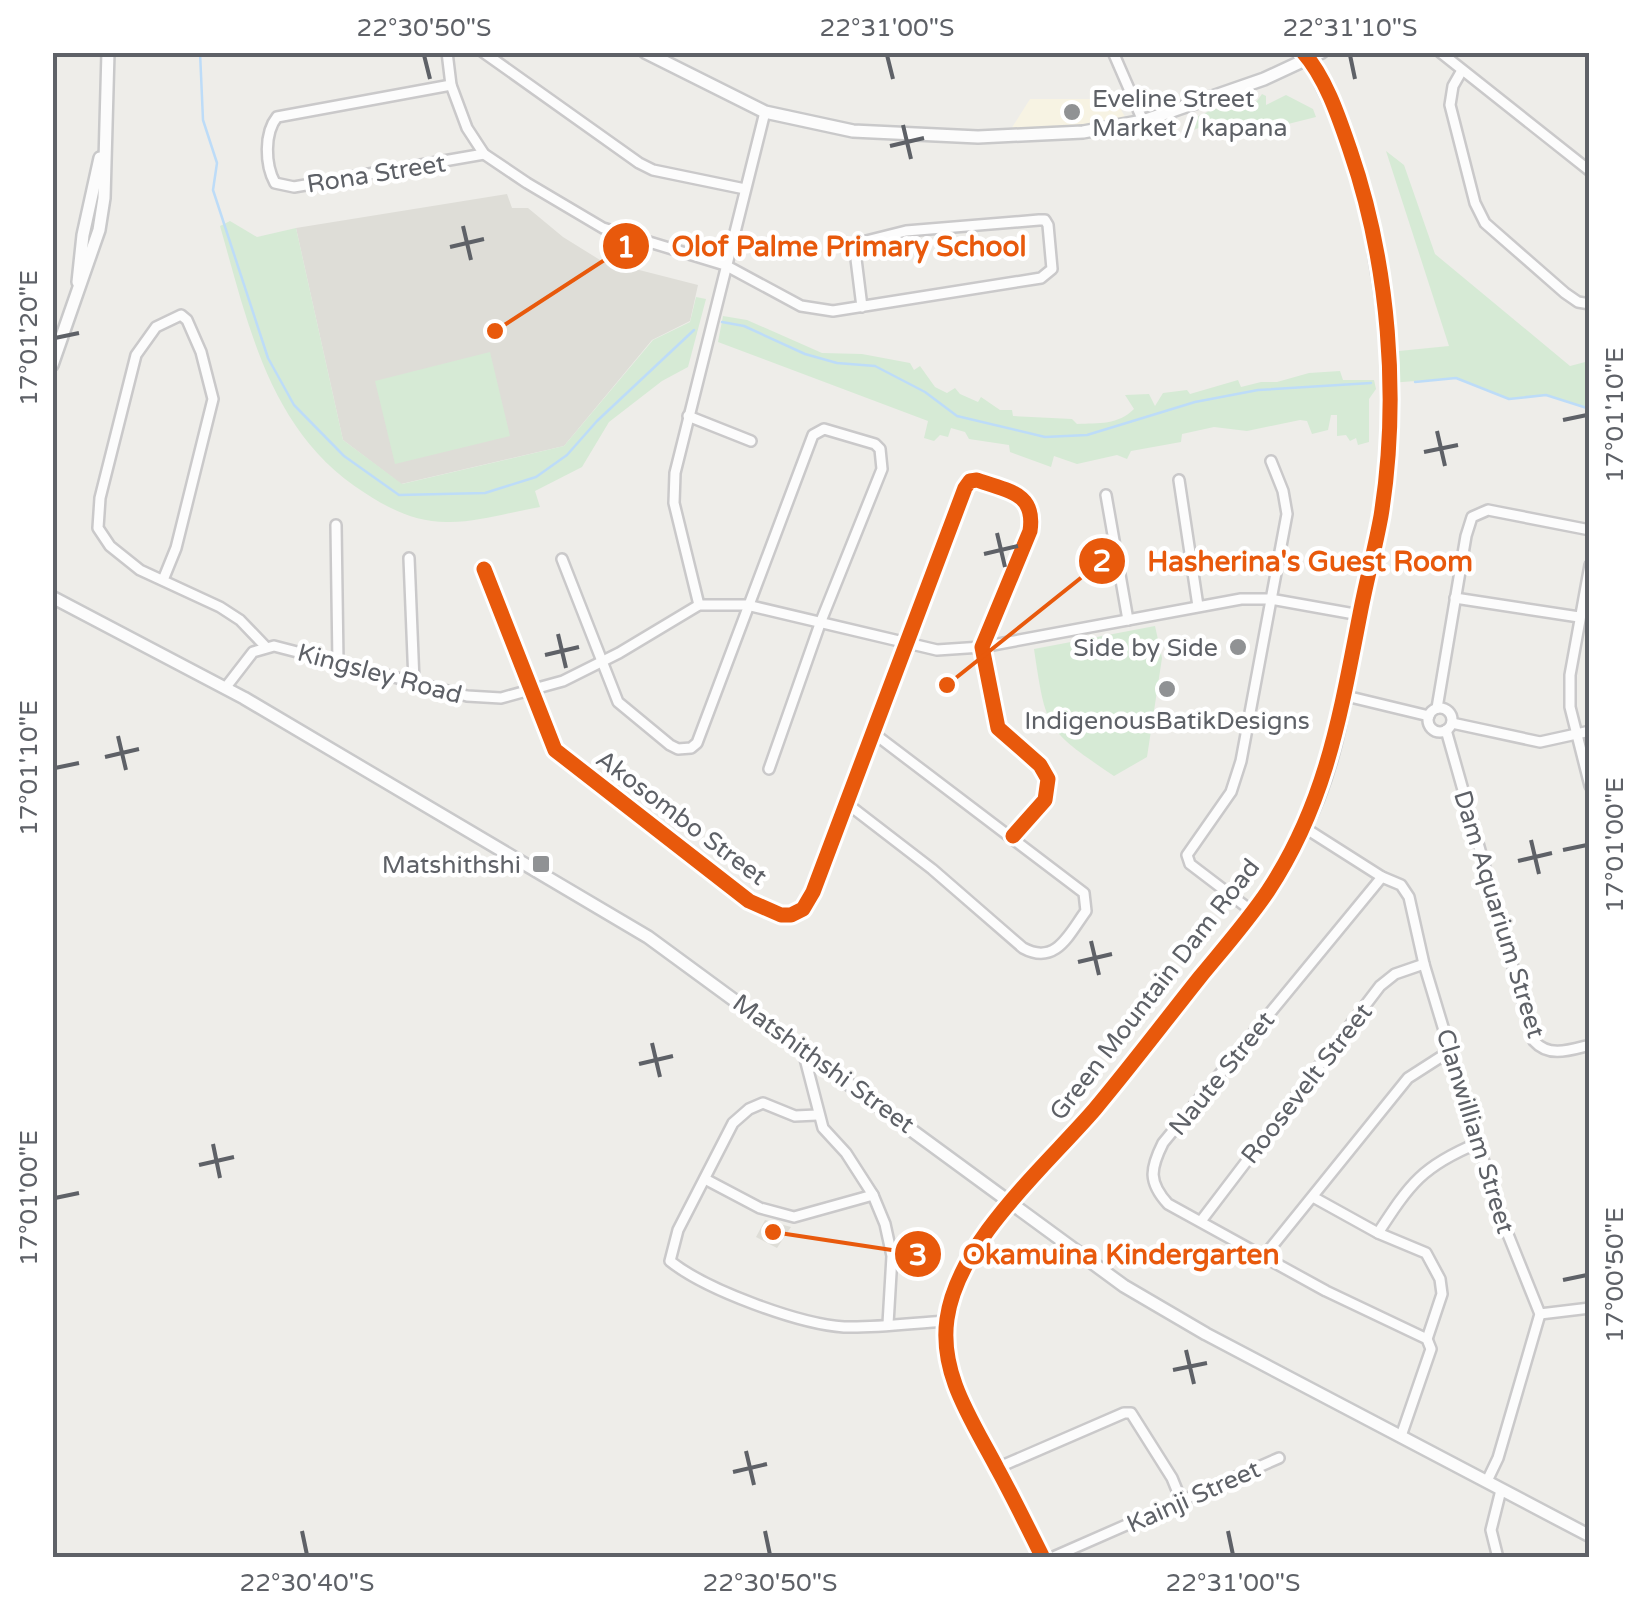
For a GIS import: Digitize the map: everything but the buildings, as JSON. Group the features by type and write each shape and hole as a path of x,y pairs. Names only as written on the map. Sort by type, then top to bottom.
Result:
{"street":[{"path":"52,364 99,230 104,198 108,52"},
{"path":"447,52 451,86 467,128 484,154 603,228 725,265 810,310 834,311 1048,275 1052,269 1048,225 1045,220 1038,220 906,231 862,242 856,259 862,306"},
{"path":"483,52 639,163 654,170 745,188"},
{"path":"645,52 765,112 853,131 920,136 1056,134 1144,121 1322,52"},
{"path":"1112,52 1144,121"},
{"path":"1440,52 1590,172"},
{"name":"Green Mountain Dam Road","path":"1043,1558 962,1402 951,1373 945,1344 946,1321 962,1270 1012,1202 1108,1094 1253,912 1305,828 1332,754 1381,516 1388,451 1390,352 1365,194 1338,115 1306,56"},
{"path":"1461,72 1453,86 1450,105 1475,204 1485,223 1565,293 1578,302 1590,304"},
{"name":"Rona Street","path":"451,86 277,117 268,136 270,174 276,183 294,187 484,154"},
{"path":"765,112 675,473 674,503 699,605 747,605 944,650 982,647 1241,598 1270,599 1360,615"},
{"name":"Kingsley Road","path":"163,580 176,548 212,399 201,352 181,315 156,327 136,355 97,514 98,528 110,546 140,570 220,607 240,620 266,646 485,699 563,681 699,605"},
{"path":"688,416 751,441"},
{"path":"562,559 618,702 670,745 691,748 697,743 812,435 824,429 874,444 884,461 820,621 769,769"},
{"path":"1253,912 1190,864 1186,855 1232,792 1241,761 1286,514 1283,491 1271,461"},
{"name":"Akosombo Street","path":"531,691 546,734 564,760 736,893 781,915 798,912 807,902 965,488 970,481 977,480 1022,498 1029,504 1032,516 1024,547 982,647"},
{"path":"1180,480 1198,606"},
{"path":"1106,495 1128,620"},
{"path":"1590,530 1506,512 1479,512 1469,524 1429,724 1434,730 1449,726 1530,741 1590,731"},
{"path":"336,525 338,662"},
{"path":"409,558 414,682"},
{"path":"1590,565 1570,675 1575,735 1590,786"},
{"path":"484,569 531,691"},
{"name":"Matshithshi Street","path":"52,597 226,687 648,937 1124,1286 1206,1334 1590,1536"},
{"path":"1455,598 1579,618"},
{"name":"Kingsley Road","path":"226,687 254,652 266,646"},
{"path":"982,647 998,728 1040,765 1048,778 1045,800 1013,836"},
{"path":"1346,696 1433,712 1448,710 1449,726"},
{"name":"Dam Aquarium Street","path":"1449,726 1534,1041 1542,1050 1554,1053 1590,1045"},
{"path":"845,802 1037,956 1062,944 1086,910 1084,893 872,732"},
{"name":"Clanwilliam Street","path":"1305,828 1401,885 1409,897 1424,964 1478,1142 1505,1226 1540,1314"},
{"name":"Naute Street","path":"1382,877 1163,1143 1152,1173 1156,1191 1168,1204 1326,1291 1427,1339"},
{"name":"Roosevelt Street","path":"1202,1221 1380,986 1395,974 1424,964"},
{"path":"803,1048 823,1128 846,1154 873,1196 885,1224 892,1256 888,1324"},
{"path":"1265,1255 1408,1078 1450,1052"},
{"path":"817,1115 795,1116 763,1103 733,1123 678,1230 670,1261 700,1281 806,1321 846,1327 946,1321"},
{"path":"1378,1233 1418,1177 1432,1164 1478,1142"},
{"path":"705,1179 760,1208 794,1217 873,1196"},
{"path":"1313,1196 1378,1233 1426,1253 1434,1265 1442,1294 1427,1339 1430,1349 1401,1436"},
{"path":"1487,1482 1498,1458 1540,1314 1590,1308"},
{"path":"997,1468 1131,1413 1182,1500"},
{"name":"Kainji Street","path":"1051,1558 1279,1458"},
{"path":"1498,1558 1491,1530 1501,1490"}],"shaded area":[{"name":"Eveline Street Market / kapana","path":"1030,99 1115,99 1129,124 1006,137"},
{"path":"507,194 512,208 528,208 563,237 600,260 698,285 690,321 652,340 564,446 401,484 343,440 296,228"},
{"path":"765,1220 791,1227 777,1248 756,1237"}],"green space":[{"path":"1262,94 1266,96 1266,105 1286,95 1313,109 1316,117 1280,126 1234,130 1226,121 1204,131 1201,127 1191,131 1190,122 1196,118 1222,107 1257,101"},
{"path":"1386,151 1404,165 1435,254 1570,366 1589,361 1589,409 1546,395 1509,399 1456,378 1389,383 1389,352 1449,346"},
{"path":"230,221 257,237 296,228 343,440 402,484 564,446 653,340 690,322 696,297 706,299 688,367 662,381 609,422 582,467 535,491 540,507 472,520 427,520 385,505 333,468 306,440 285,409 268,375 242,302 220,226"},
{"path":"723,316 747,320 822,353 862,354 910,363 914,370 920,366 935,387 947,393 955,388 978,402 981,397 1000,410 1012,410 1013,416 1072,419 1077,424 1108,422 1128,414 1134,409 1125,395 1149,394 1155,406 1163,393 1187,390 1190,394 1238,380 1241,387 1340,371 1343,380 1374,380 1376,389 1369,399 1369,442 1358,445 1356,438 1350,441 1346,435 1337,436 1337,415 1331,415 1328,430 1312,434 1307,421 1300,420 1247,431 1214,427 1182,434 1181,442 1131,451 1127,459 1117,455 1077,464 1054,456 1051,467 1010,452 1009,445 969,439 965,432 951,428 948,437 940,435 934,441 924,438 928,421 718,342"},
{"path":"490,352 510,436 395,464 375,381"},
{"path":"1155,626 1162,658 1147,757 1114,776 1074,748 1053,726 1042,697 1034,649"}],"waterway":[{"path":"200,52 203,120 217,163 213,190 268,358 294,405 344,456 399,495 485,493 536,477 567,455 597,421 694,330"},
{"path":"722,322 744,326 805,354 837,363 875,366 925,392 957,416 1045,437 1087,435 1195,402 1258,390 1371,383"},
{"path":"1415,382 1456,378 1509,399 1546,395 1590,409"}],"cycle path":[{"path":"1043,1558 953,1378 946,1339 954,1290 968,1261 1006,1206 1122,1076 1252,914 1288,858 1328,758 1381,516 1390,425 1382,284 1350,150 1325,86 1303,52"},
{"path":"484,569 555,750 749,901 781,915 791,915 803,909 813,892 965,488 970,481 977,480 1017,495 1028,508 1030,531 982,647 998,728 1040,765 1048,779 1045,800 1013,836"}],"place":[{"name":"Eveline Street Market / kapana","path":"1072,112"},
{"name":"Olof Palme Primary School","path":"495,331"},
{"name":"Side by Side","path":"1238,647"},
{"name":"Hasherina's Guest Room","path":"947,685"},
{"name":"IndigenousBatikDesigns","path":"1167,689"},
{"name":"Matshithshi","path":"541,864"},
{"name":"Okamuina Kindergarten","path":"773,1232"}]}
